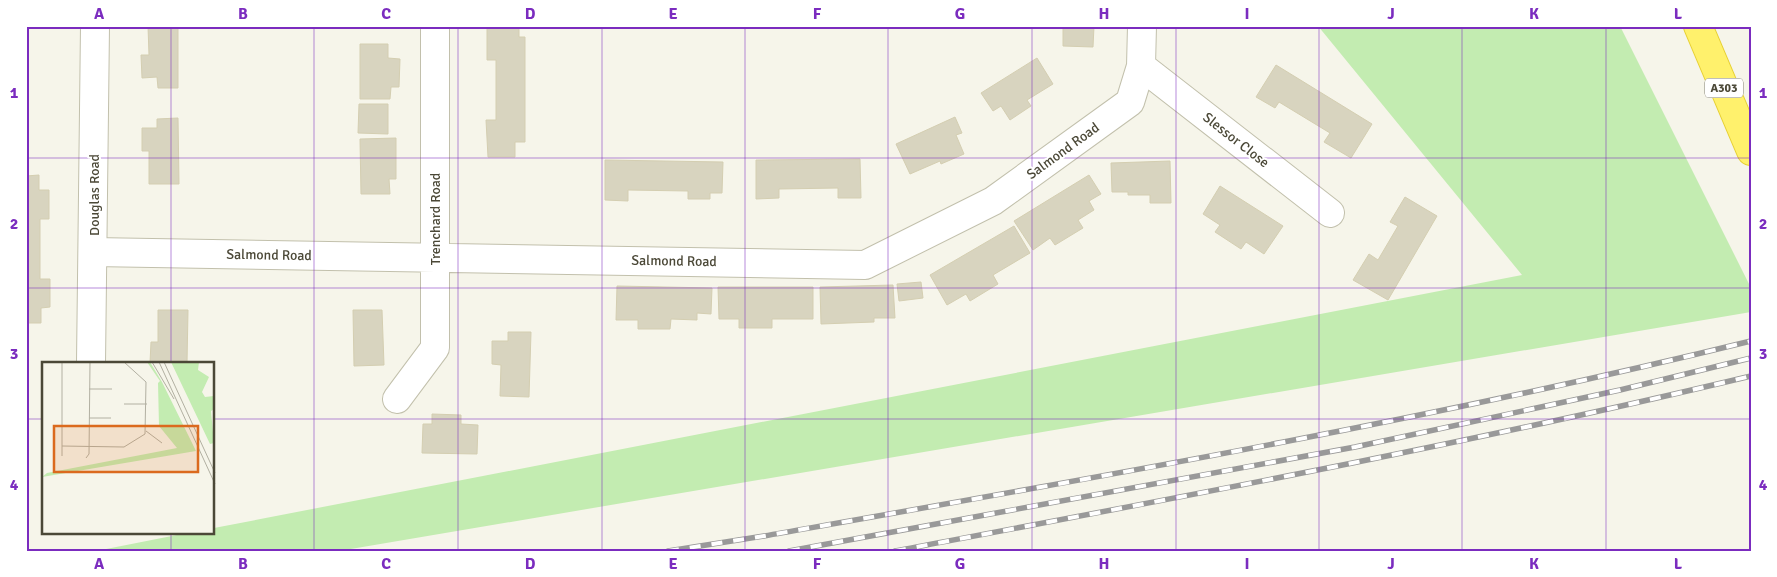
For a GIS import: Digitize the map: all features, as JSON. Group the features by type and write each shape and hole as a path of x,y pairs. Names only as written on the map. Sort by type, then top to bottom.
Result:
{"highway":[{"name":"A303","path":"1698,26 1751,150"}],"street":[{"name":"Douglas Road","path":"91,362 95,26"},
{"name":"Trenchard Road","path":"396,399 435,348 435,26"},
{"name":"Salmond Road","path":"93,252 865,264 993,201 1130,102 1141,66 1142,26"},
{"name":"Slessor Close","path":"1141,66 1330,213"}],"green space":[{"path":"1318,26 1620,26 1751,288 1751,312 339,551 96,551 182,534 215,534 215,528 1522,275"}],"building":[{"path":"148,26 178,26 178,88 158,88 157,77 142,78 141,55 149,55"},
{"path":"487,26 519,26 519,37 525,37 525,142 515,142 515,157 488,157 486,120 496,120 496,60 487,60"},
{"path":"1063,26 1094,26 1093,47 1063,46"},
{"path":"360,44 388,44 388,58 400,59 399,87 391,87 390,99 360,99"},
{"path":"1037,58 1053,84 1027,100 1031,106 1010,120 1001,106 993,111 981,93"},
{"path":"1276,65 1372,124 1351,158 1324,142 1330,133 1279,102 1275,108 1256,97"},
{"path":"359,104 388,104 388,134 358,133"},
{"path":"955,117 962,133 956,135 964,154 941,164 940,161 910,174 896,144"},
{"path":"178,118 179,184 149,184 149,151 142,151 142,128 157,128 157,119"},
{"path":"396,138 396,179 389,179 390,194 361,194 360,139"},
{"path":"860,159 861,198 838,198 838,188 779,189 779,198 756,199 756,160"},
{"path":"605,160 723,162 722,193 710,193 710,199 688,199 688,191 628,190 628,201 605,200"},
{"path":"1170,161 1171,203 1150,203 1150,195 1128,195 1128,192 1112,192 1111,163"},
{"path":"39,175 39,190 49,190 49,219 40,219 40,279 50,279 50,307 41,308 41,323 26,323 26,176"},
{"path":"1089,175 1101,194 1089,201 1094,210 1078,220 1083,228 1055,245 1050,238 1033,250 1014,221"},
{"path":"1220,186 1283,226 1264,254 1246,242 1241,249 1215,232 1220,225 1203,214"},
{"path":"1405,197 1437,216 1388,300 1353,280 1369,254 1378,260 1398,226 1390,222"},
{"path":"1014,226 1030,253 993,275 998,284 970,301 966,294 947,305 930,275"},
{"path":"921,282 923,298 899,301 897,284"},
{"path":"893,285 895,318 874,318 874,322 821,324 820,287"},
{"path":"617,286 712,288 711,314 697,313 697,320 671,319 670,329 638,329 638,320 616,320"},
{"path":"718,287 813,287 813,319 772,319 772,328 739,328 739,319 719,319"},
{"path":"158,310 188,310 187,362 150,362 151,342 158,342"},
{"path":"353,310 382,310 384,365 354,366"},
{"path":"508,332 531,332 529,397 500,396 501,365 492,364 492,341 508,341"},
{"path":"432,414 461,415 461,424 478,425 477,454 422,453 423,424 432,424"}],"railway":[{"path":"668,551 764,536 1259,447 1506,397 1751,341"},
{"path":"789,551 1355,447 1620,390 1751,358"},
{"path":"895,551 1431,447 1751,376"}]}
